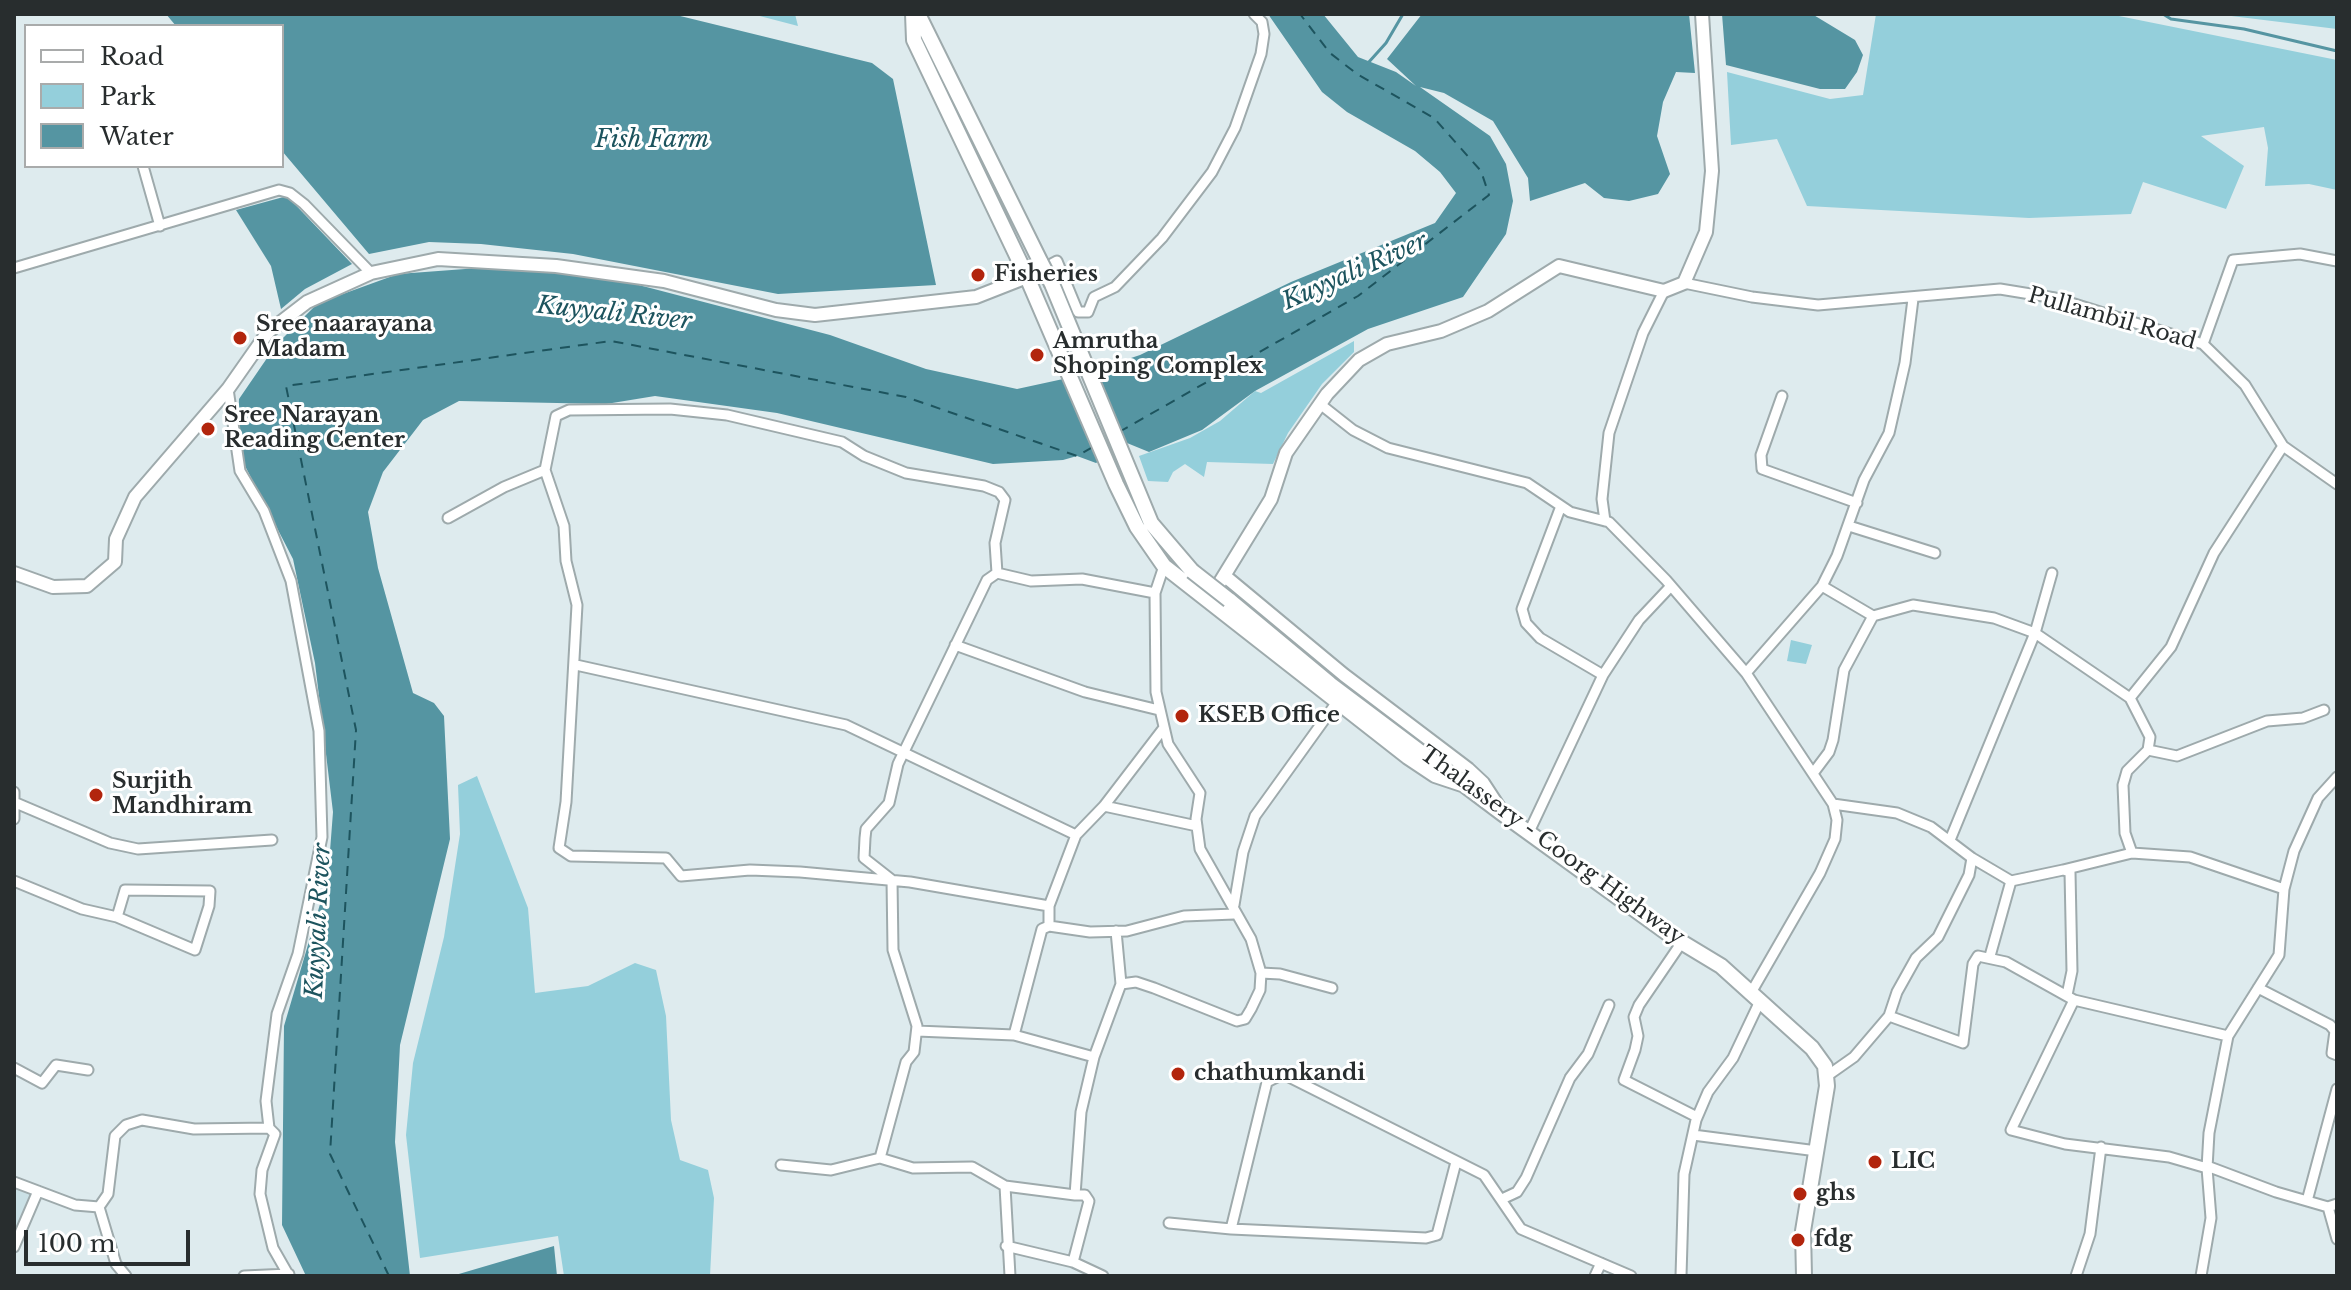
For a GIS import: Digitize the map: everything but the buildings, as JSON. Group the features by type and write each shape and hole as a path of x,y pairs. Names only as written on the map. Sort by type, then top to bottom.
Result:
{"main road":[{"name":"Thalassery - Coorg Highway","path":"916,14 1052,284 1151,523 1192,571 1330,684 1503,814 1682,942 1721,966 1812,1048 1827,1076"},
{"path":"916,14 914,40 1027,277 1137,527 1164,566 1207,603 1435,775 1465,785"},
{"path":"1804,1276 1802,1243 1827,1076"}],"street":[{"path":"14,573 53,587 87,586 115,562 116,539 135,497 228,389 268,332 286,315 371,273 438,259 556,266 664,281 776,310 815,315 976,297 1027,277 1057,261 1078,312 1088,312 1094,297 1115,287 1162,238 1212,172 1235,128 1261,54 1262,22 1254,14"},
{"path":"1207,603 1226,577 1271,499 1286,453 1320,404 1359,360 1387,344 1441,331 1488,311 1559,266 1664,291 1684,283 1706,232 1712,171 1702,14"},
{"path":"144,168 160,226"},
{"path":"14,268 279,190 304,204 371,273"},
{"path":"2203,344 2233,260 2300,254 2337,261"},
{"name":"Pullambil Road","path":"1684,283 1752,297 1818,305 2000,289 2055,298 2203,344 2245,385 2283,446 2337,484"},
{"path":"1605,521 1602,499 1609,433 1643,333 1664,291"},
{"path":"1746,673 1822,586 1849,526 1864,480 1889,433 1905,363 1913,299"},
{"path":"228,389 240,471 264,511 291,581 319,731 322,837 298,954 277,1014 268,1072 269,1128 275,1134 262,1170 260,1194 273,1248 289,1275 244,1276"},
{"path":"1782,396 1761,455 1762,469 1857,503"},
{"path":"1320,404 1367,439 1527,483 1561,506 1605,521 1671,586 1746,673 1833,804 1837,820 1835,839 1756,995 1733,1058 1708,1092 1697,1117 1684,1174 1681,1276"},
{"path":"997,573 995,543 1005,500 999,492 984,486 906,473 864,456 842,442 727,415 670,409 569,410 556,416 545,470 564,526 566,561 577,605 566,802 559,848 571,856 666,858 681,876 776,870 892,880 1049,906"},
{"path":"2130,698 2171,647 2214,553 2283,446"},
{"path":"448,518 504,487 545,470"},
{"path":"1561,506 1522,609 1526,623 1540,638 1603,675"},
{"path":"1849,526 1935,553"},
{"path":"1121,984 1136,982 1237,1021 1245,1019 1260,990 1261,973 1251,939 1200,849 1197,826 1200,793 1192,777 1176,762 1163,729 1159,710 1155,593 1164,566"},
{"path":"892,880 864,858 866,829 889,803 903,753 987,580 997,573 1031,581 1082,579 1155,593"},
{"path":"1950,840 2035,633 2052,573"},
{"path":"1226,577 1344,675 1468,769 1483,783 1503,814"},
{"path":"1529,832 1603,675 1639,620 1671,586"},
{"path":"1822,586 1873,616 1913,605 1994,618 2035,633 2130,698 2150,737 2148,750 2127,771 2123,785 2125,833 2132,853"},
{"path":"1814,772 1829,752 1833,740 1844,670 1873,616"},
{"path":"955,645 1085,692 1159,710"},
{"path":"576,665 846,725 1076,835"},
{"path":"1234,910 1243,852 1255,816 1337,702"},
{"path":"2148,750 2177,756 2267,721 2303,718 2324,710"},
{"path":"1049,926 1049,906 1076,835 1104,806 1163,729"},
{"path":"2201,1276 2211,1218 2207,1167 2215,1092 2228,1036 2279,955 2284,889 2307,819 2318,798 2337,777"},
{"path":"14,792 14,819"},
{"path":"16,803 110,843 138,849 272,840"},
{"path":"1833,804 1897,813 1950,840 1972,858 2011,881 2132,853 2190,857 2284,889"},
{"path":"1104,806 1197,826"},
{"path":"1827,1076 1854,1057 1889,1016 1897,992 1916,958 1938,937 1969,875 1972,858"},
{"path":"2063,870 2070,872 2070,998 2011,1130 2065,1144 2169,1157 2307,1201 2332,1206 2337,1239"},
{"path":"880,1158 906,1062 914,1052 917,1031 913,1003 893,950 892,880"},
{"path":"14,881 82,909 117,917 195,950 209,906 210,891 125,890 117,917"},
{"path":"1990,956 2011,881"},
{"path":"1014,1035 1042,929 1049,926 1090,932 1116,931 1184,916 1234,910"},
{"path":"1075,1195 1081,1112 1094,1057 1121,984 1116,931"},
{"path":"1682,942 1639,1005 1634,1017 1638,1036 1624,1080 1697,1117"},
{"path":"1889,1016 1963,1043 1973,964 1978,956 1990,956 2070,998 2228,1036"},
{"path":"1261,973 1280,974 1332,988"},
{"path":"2258,988 2330,1025 2335,1031 2332,1053 2337,1055"},
{"path":"1502,1199 1517,1192 1526,1178 1570,1078 1588,1054 1609,1005"},
{"path":"917,1031 1014,1035 1094,1057"},
{"path":"14,1068 42,1083 56,1065 88,1070"},
{"path":"1231,1229 1267,1082 1283,1074 1484,1175 1521,1229 1631,1276"},
{"path":"2307,1201 2337,1089"},
{"path":"99,1207 108,1194 115,1136 126,1125 142,1120 194,1129 269,1128"},
{"path":"1693,1135 1817,1151"},
{"path":"2076,1276 2090,1234 2101,1147"},
{"path":"781,1165 831,1170 880,1158 913,1168 972,1167 1005,1186 1085,1195 1089,1201 1073,1262"},
{"path":"1169,1223 1426,1238 1437,1235 1456,1162"},
{"path":"14,1182 75,1205 99,1207"},
{"path":"1005,1186 1010,1276"},
{"path":"14,1247 38,1191"},
{"path":"99,1207 116,1264 126,1276"},
{"path":"1006,1246 1073,1262 1103,1276"},
{"path":"1595,1276 1601,1263"}],"shaded area":[{"path":"15,1188 34,1194 14,1241 14,1191"}],"green space":[{"path":"752,14 795,14 798,26"},
{"path":"1876,14 2109,14 2337,60 2337,190 2309,184 2265,186 2268,148 2264,127 2201,136 2244,166 2226,209 2143,182 2131,214 2029,218 1807,206 1777,139 1731,145 1727,72 1830,99 1863,95"},
{"path":"2215,14 2337,14 2337,29"},
{"path":"1354,341 1354,352 1322,384 1288,433 1273,464 1207,462 1204,477 1185,464 1173,472 1168,482 1148,481 1139,456 1190,438 1220,421 1255,391 1261,393"},
{"path":"1791,640 1812,645 1806,664 1787,661"},
{"path":"477,776 528,908 535,993 588,986 635,963 656,970 666,1016 671,1120 680,1160 708,1170 714,1198 710,1276 564,1276 558,1236 420,1258 406,1135 413,1063 444,937 460,834 458,785"}],"water":[{"name":"Fish Farm","path":"166,14 672,14 872,63 893,79 936,285 778,294 573,254 481,244 429,242 369,254 284,153 284,24 174,24"},
{"name":"Kuyyali River","path":"1268,14 1323,14 1358,57 1396,72 1416,86 1387,59 1422,14 1689,14 1695,73 1676,72 1663,102 1657,136 1670,174 1658,194 1629,201 1604,198 1585,183 1530,201 1528,178 1493,121 1444,93 1420,87 1490,136 1506,164 1513,201 1506,234 1463,297 1368,329 1255,391 1202,430 1149,452 1127,443 1096,463 1077,456 1063,460 993,464 777,413 655,396 606,404 459,401 423,420 383,472 368,512 378,568 413,693 434,703 444,716 450,839 400,1045 395,1142 410,1276 306,1276 282,1225 284,1026 328,877 333,812 315,663 293,559 245,466 238,431 239,399 276,345 318,303 398,274 492,267 612,278 830,335 926,369 1017,389 1077,376 1140,355 1291,282 1435,223 1456,193 1440,172 1415,151 1347,112 1322,92"},
{"path":"1722,14 1812,14 1855,40 1863,55 1857,72 1845,89 1820,89 1726,65"},
{"path":"287,196 352,264 305,289 281,309 271,266 236,210"},
{"path":"554,1246 557,1276 452,1276"}],"pier":[{"path":"1095,366 1128,448 1112,457 1077,372"}],"waterway":[{"path":"1368,63 1386,43 1403,14"},
{"path":"2163,14 2171,19 2244,29 2337,51"}],"ferry route":[{"path":"1119,432 1358,296 1489,195 1481,171 1434,118 1357,74 1330,53 1300,14"},
{"path":"389,1276 330,1154 356,730 286,386 611,341 906,397 1077,456 1093,447"}],"place":[{"name":"Fisheries","path":"978,275"},
{"name":"Sree naarayana Madam","path":"240,338"},
{"name":"Amrutha Shoping Complex","path":"1037,355"},
{"name":"Sree Narayan Reading Center","path":"208,429"},
{"name":"KSEB Office","path":"1182,716"},
{"name":"Surjith Mandhiram","path":"96,795"},
{"name":"chathumkandi","path":"1178,1074"},
{"name":"LIC","path":"1875,1162"},
{"name":"ghs","path":"1800,1194"},
{"name":"fdg","path":"1798,1240"}]}
